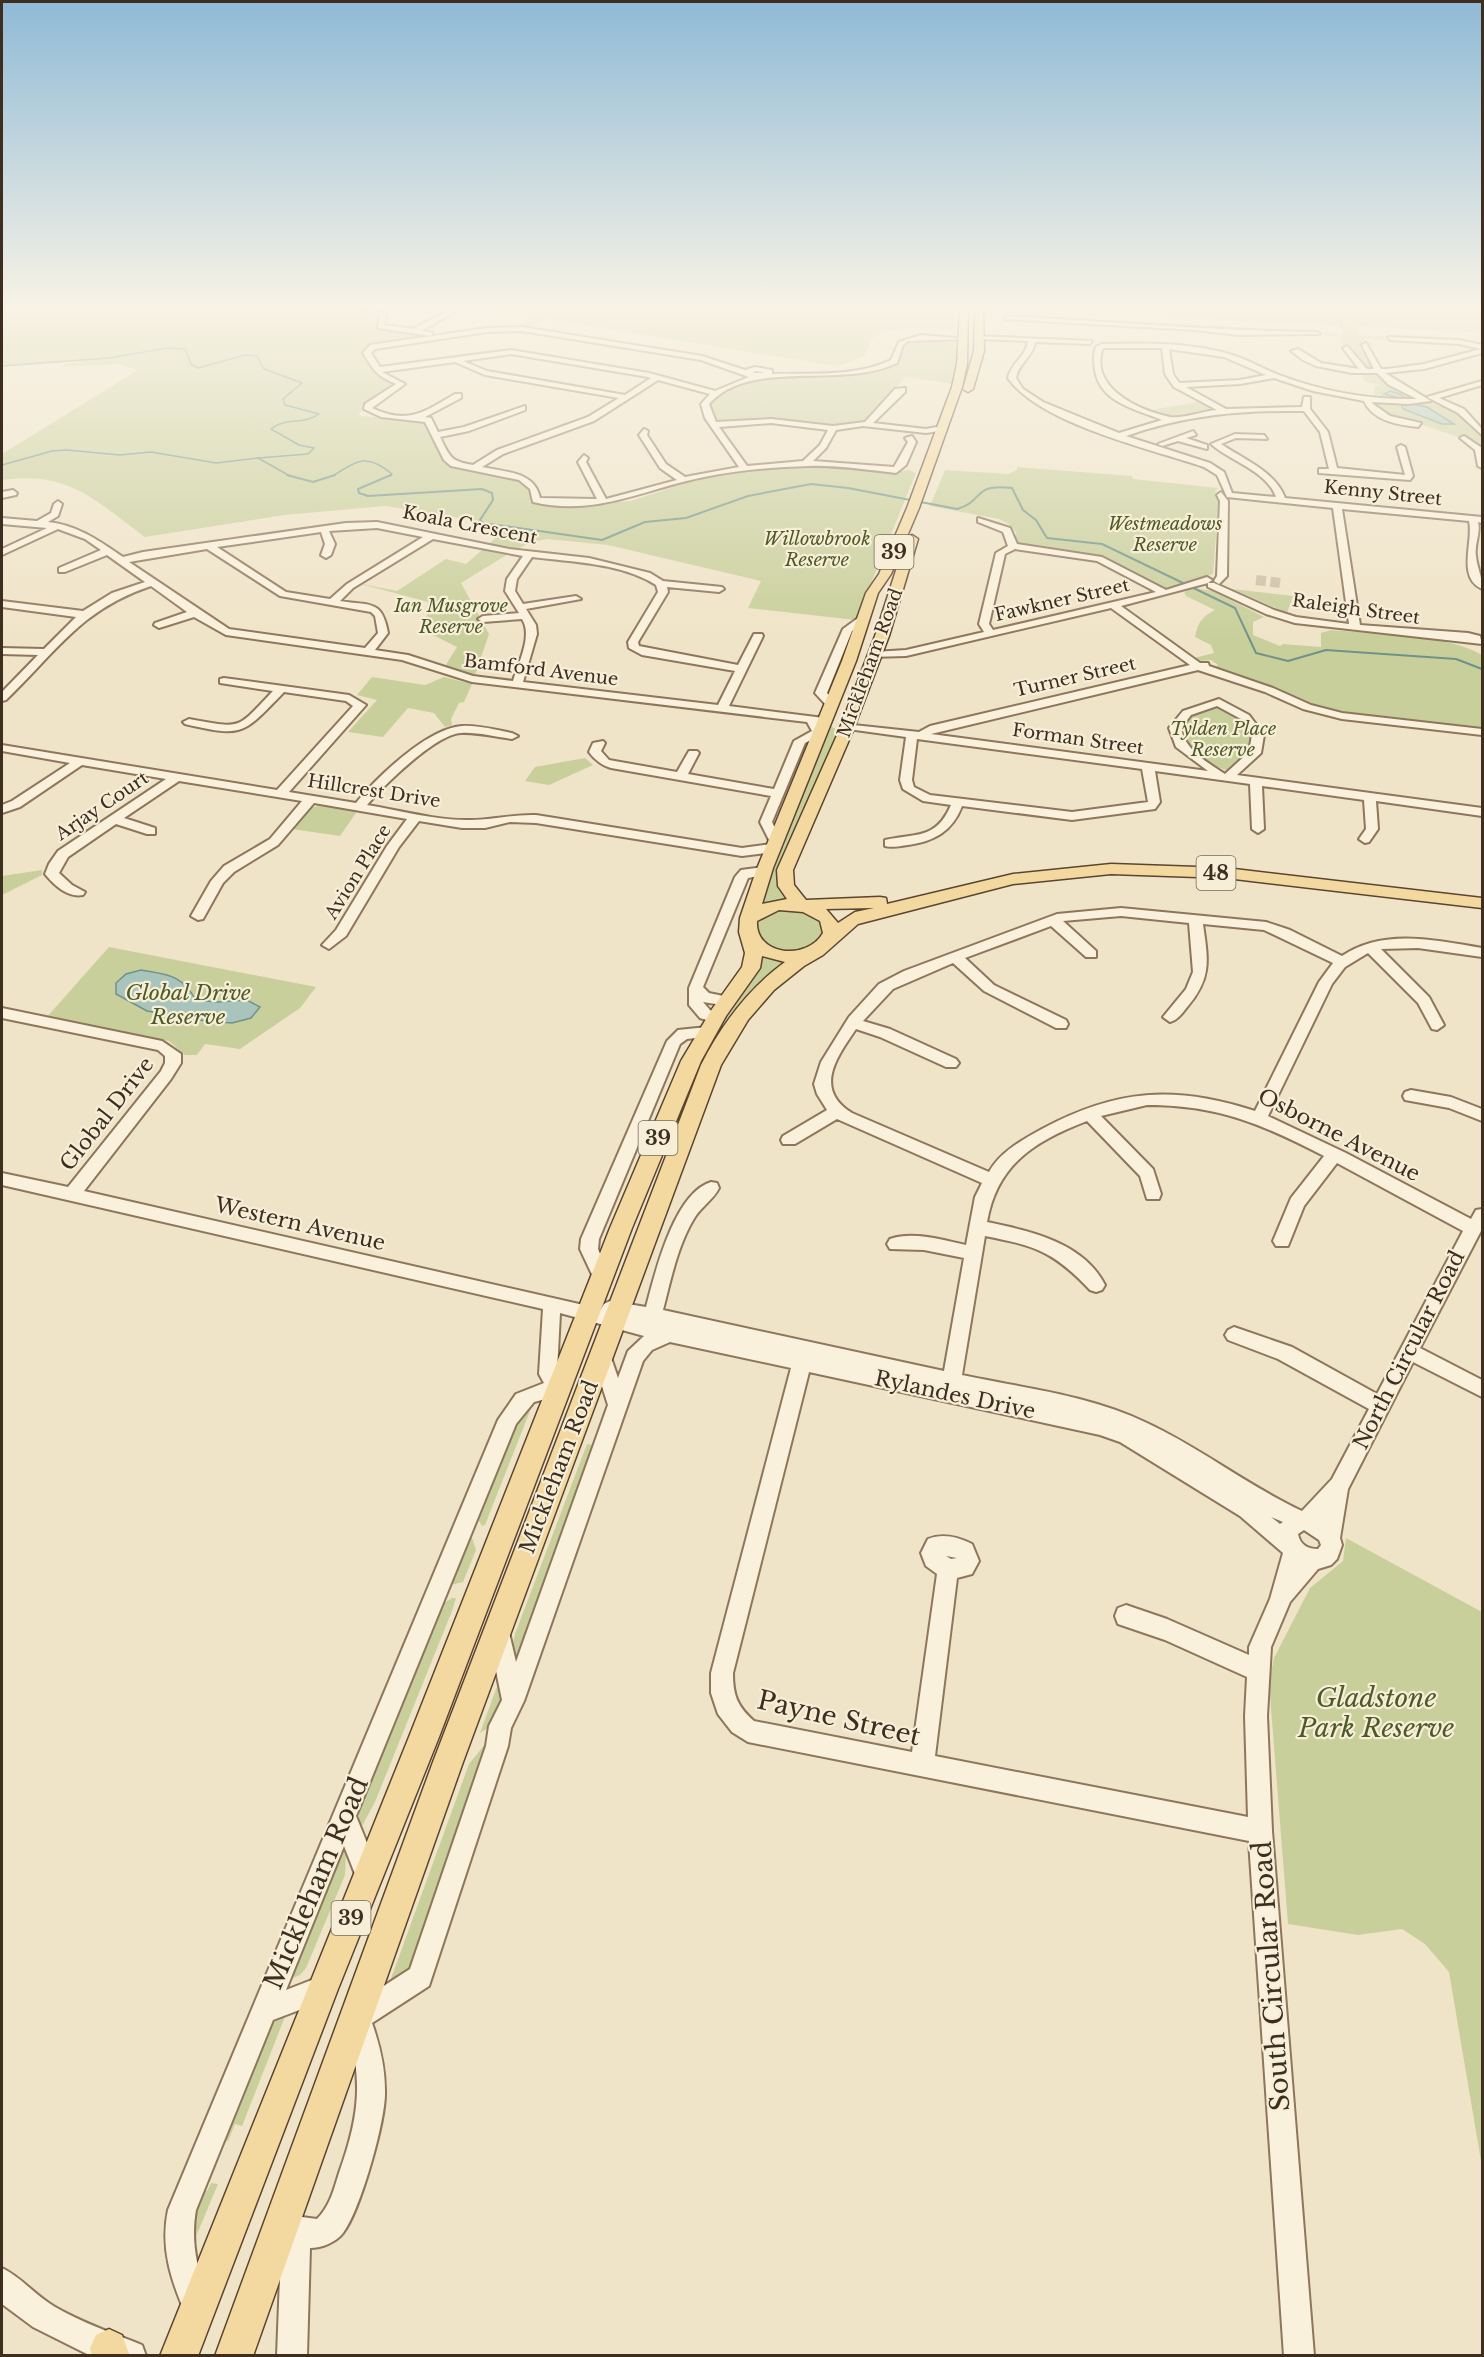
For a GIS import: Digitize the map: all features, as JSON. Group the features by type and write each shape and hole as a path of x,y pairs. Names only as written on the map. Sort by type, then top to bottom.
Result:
{"main road":[{"name":"Mickleham Road","path":"922,495 927,470 945,419"},
{"name":"Mickleham Road","path":"234,2355 498,1629 601,1355 606,1314 602,1278 692,1061 712,1025 753,964 754,953 749,927 765,869 818,724 831,704 872,593 885,574 898,543 917,508 954,419"},
{"name":"Mickleham Road","path":"802,905 786,886 785,870 846,729 882,636 912,541 917,508"},
{"path":"898,543 912,541"},
{"path":"872,593 888,593 899,584"},
{"path":"872,593 886,597 893,602"},
{"path":"851,654 872,660"},
{"path":"818,724 843,715 859,695"},
{"path":"818,724 835,723 846,729"},
{"name":"48","path":"821,946 852,920 861,916 951,893 1060,872 1152,868 1237,874 1482,903"},
{"name":"48","path":"802,905 878,902 951,893"},
{"path":"802,905 779,904 749,927 763,951 775,955 795,956 821,946"},
{"name":"39","path":"802,905 821,913 828,920 831,934 821,946"},
{"name":"Mickleham Road","path":"179,2355 558,1388 606,1314 718,1050 750,1004 789,967 821,946"}],"street":[{"path":"425,419 428,420 448,460 473,469 522,478 534,488 536,501 542,503 622,500 682,480 745,469 806,463 896,470 902,465 912,442 911,435"},
{"path":"436,435 466,429 493,419"},
{"path":"473,469 500,452 591,419"},
{"path":"710,419 745,469"},
{"path":"867,424 872,419"},
{"path":"1074,419 1207,465 1221,474 1226,494 1222,576 1213,582"},
{"path":"1119,436 1168,419"},
{"path":"1314,419 1324,432 1334,469 1338,472"},
{"path":"1395,419 1418,425"},
{"path":"1469,419 1482,433"},
{"path":"714,425 771,421 833,428 867,424 911,435 932,437 927,470"},
{"path":"1473,422 1482,422"},
{"path":"806,463 823,446 833,428"},
{"path":"911,435 942,428"},
{"path":"644,431 643,435 663,466 682,480"},
{"path":"1162,444 1193,433"},
{"path":"1215,447 1216,442 1230,436 1264,437"},
{"path":"1177,438 1203,447 1215,447 1239,457 1277,488 1277,498"},
{"path":"1464,438 1479,449 1482,466"},
{"path":"1203,447 1192,453 1214,463"},
{"path":"1322,471 1407,478 1409,476 1401,447"},
{"path":"584,458 582,462 603,502"},
{"path":"2,495 13,493"},
{"name":"Kenny Street","path":"1226,494 1478,519"},
{"path":"39,524 55,514 58,504"},
{"path":"1336,505 1345,545 1355,628"},
{"path":"1478,519 1477,534 1471,554 1475,574 1482,586"},
{"path":"981,520 1007,530 1009,542 1014,546 1099,559 1165,593"},
{"name":"Bamford Avenue","path":"2,521 57,526 81,533 110,550 219,629 234,634 404,657 457,676 722,709 818,724"},
{"name":"Koala Crescent","path":"124,560 324,529 377,525 508,552 589,561 647,575 662,584 719,589"},
{"path":"2,552 57,526"},
{"path":"324,529 330,544 326,555"},
{"path":"332,603 350,586 434,536"},
{"path":"209,546 283,594 364,607 380,615 383,633 368,652"},
{"path":"991,634 984,624 1001,553 1014,546"},
{"path":"62,570 110,550"},
{"path":"517,684 532,634 523,612 510,591 510,585 530,554"},
{"path":"2,698 63,634 87,615 108,599 153,582"},
{"name":"Raleigh Street","path":"1213,582 1233,594 1288,618 1476,642"},
{"name":"Fawkner Street","path":"872,660 895,658 1192,585 1213,582"},
{"path":"662,584 663,592 633,642 634,648 642,652 742,669"},
{"path":"483,619 576,599"},
{"path":"2,604 87,615"},
{"path":"1113,605 1198,666 1269,690 1307,707 1342,716 1482,732"},
{"path":"159,625 195,613"},
{"name":"Mickleham Road","path":"831,704 821,693 848,628 862,620"},
{"path":"722,709 758,636"},
{"path":"882,636 883,648 895,658"},
{"path":"2,651 48,652"},
{"name":"Turner Street","path":"917,736 930,729 1214,662"},
{"path":"1219,702 1221,674"},
{"path":"224,681 350,698 360,705 279,794"},
{"path":"189,722 217,729 237,729 281,689"},
{"path":"1219,702 1245,717 1258,735 1255,753 1223,776 1179,745 1175,728 1181,717 1188,712 1219,702"},
{"name":"Mickleham Road","path":"760,837 800,741 818,724"},
{"path":"936,738 938,731 944,727"},
{"path":"359,807 381,780 445,732 463,729 512,736"},
{"name":"Forman Street","path":"846,729 936,738 1482,812"},
{"path":"917,736 906,780 909,789 921,796 1064,816 1146,807 1154,802 1148,766"},
{"path":"599,743 595,752 605,762 779,794"},
{"name":"Hillcrest Drive","path":"2,748 473,825 510,818 536,819 742,852 759,860 765,869"},
{"path":"681,777 693,753"},
{"path":"2,809 16,804 80,761"},
{"name":"Arjay Court","path":"78,892 58,882 52,874 55,864 63,854 177,777"},
{"path":"1256,781 1258,829"},
{"path":"1365,839 1372,829 1371,796"},
{"path":"198,916 218,881 229,869 274,842 311,799"},
{"path":"889,843 935,835 946,826 958,802"},
{"name":"Avion Place","path":"329,945 341,933 393,846 416,816"},
{"path":"115,819 151,831"},
{"path":"766,822 774,845"},
{"name":"Hillcrest Drive","path":"742,852 774,845"},
{"path":"602,1278 589,1249 590,1239 674,1041 683,1034 712,1025 696,1005 696,988 742,877 746,873 765,869"},
{"path":"991,1180 856,1122 837,1111 823,1089 824,1071 854,1023 873,998 889,985 909,974 1053,920 1081,914 1109,912 1276,929 1340,961"},
{"path":"1170,1017 1191,994 1200,979 1195,919"},
{"path":"1053,920 1091,954"},
{"path":"1260,1117 1326,982 1340,961 1370,947 1403,943 1482,952"},
{"path":"1370,947 1424,1000 1437,1025"},
{"path":"956,957 989,988 1061,1024"},
{"path":"696,988 704,997 728,1001"},
{"name":"Global Drive","path":"2,1013 162,1046 173,1054 172,1063 166,1075 71,1195"},
{"path":"854,1023 951,1063"},
{"path":"1411,1096 1451,1103 1482,1115"},
{"name":"Osborne Avenue","path":"950,1387 976,1227 983,1197 991,1180 1024,1146 1090,1114 1118,1104 1159,1098 1207,1102 1260,1117 1478,1222"},
{"path":"789,1140 837,1111"},
{"path":"1090,1114 1148,1173 1153,1194"},
{"path":"1282,1241 1297,1203 1334,1154"},
{"path":"614,1179 647,1166"},
{"name":"Western Avenue","path":"2,1179 552,1304 606,1314"},
{"path":"653,1316 669,1261 688,1215 699,1197 711,1188"},
{"name":"North Circular Road","path":"1330,1538 1339,1486 1478,1222"},
{"path":"976,1227 1030,1238 1055,1247 1077,1264 1096,1285"},
{"path":"896,1244 924,1243 972,1253"},
{"path":"552,1304 549,1374 558,1388"},
{"name":"Rylandes Drive","path":"606,1314 653,1316 803,1357"},
{"name":"Rylandes Drive","path":"606,1314 669,1334 803,1357 950,1387 1101,1426 1161,1449 1304,1520"},
{"name":"Mickleham Road","path":"357,2018 420,1977 497,1746 500,1726 513,1701 639,1350 652,1340 669,1334"},
{"path":"1234,1335 1285,1353 1381,1406"},
{"path":"1409,1350 1482,1389"},
{"path":"601,1355 618,1405"},
{"name":"Payne Street","path":"803,1357 722,1673 722,1695 727,1712 748,1731 1260,1831"},
{"name":"Mickleham Road","path":"197,2309 182,2270 178,2223 262,2011 508,1420 519,1400 528,1395 558,1388"},
{"name":"Rylandes Drive","path":"1161,1449 1247,1509 1299,1552"},
{"name":"North Circular Road","path":"1304,1520 1339,1486"},
{"path":"1304,1520 1321,1526 1330,1538 1332,1544 1329,1555 1319,1560 1299,1552 1288,1530 1304,1520"},
{"name":"South Circular Road","path":"1299,1552 1260,1647 1257,1670 1260,1831 1299,2355"},
{"path":"922,1766 948,1570"},
{"path":"1126,1616 1167,1630 1257,1670"},
{"path":"498,1629 513,1701"},
{"path":"344,1815 368,1875"},
{"path":"262,2011 322,1989"},
{"path":"279,2228 310,2234 323,2233 330,2228 339,2213 373,2106 369,2055 357,2018"},
{"path":"279,2228 296,2245 292,2355"},
{"path":"2,2283 26,2306 117,2353"}],"green space":[{"name":"Willowbrook Reserve","path":"59,419 408,419 424,420 443,459 456,468 502,475 517,480 529,488 531,501 539,505 631,501 698,479 768,468 824,466 891,472 909,470 916,473 856,620 748,608 761,581 608,545 547,539 529,543 516,550 489,544 502,531 503,525 385,506 284,515 145,537 95,500 64,484 25,478 2,480 2,454"},
{"path":"714,419 866,419 863,422 833,426 755,420 716,424"},
{"path":"1396,419 1466,419 1482,437 1482,450 1466,436 1458,437 1420,424"},
{"name":"Westmeadows Reserve","path":"1017,467 1132,476 1133,479 1218,488 1215,492 1219,497 1213,574 1160,590 1096,556 1017,544 1014,535 1017,534 1009,524 999,519 930,506 945,470 1008,474 1017,470"},
{"name":"Ian Musgrove Reserve","path":"483,549 508,554 461,583 489,634 474,678 444,668 457,647 425,631 428,602 357,583 397,591 446,559 466,564"},
{"path":"1195,588 1213,591 1264,617 1253,622 1253,635 1280,646 1283,644 1321,647 1321,633 1331,630 1430,639 1467,648 1482,655 1482,730 1339,713 1220,672 1215,668 1218,665 1211,660 1198,661 1194,658 1214,653 1211,645 1195,637 1201,620 1215,610 1186,596 1184,592"},
{"path":"1232,589 1293,596 1287,613"},
{"path":"372,677 425,685 444,677 472,684 464,702 459,703 451,719 452,725 445,727 434,713 408,708 383,737 348,732 377,700 357,695"},
{"name":"Tylden Place Reserve","path":"1217,705 1240,716 1253,729 1254,747 1242,762 1226,770 1206,763 1187,749 1179,724 1190,713"},
{"path":"828,725 840,731 785,860 791,900 765,904 763,902 779,848"},
{"path":"585,758 593,765 549,785 525,781 535,767"},
{"path":"318,806 358,810 340,836 292,829 310,808"},
{"path":"42,870 42,875 2,895 2,876"},
{"path":"794,907 821,921 823,936 816,943 801,951 792,951 775,948 758,940 757,919 772,909"},
{"name":"Global Drive Reserve","path":"109,947 316,987 300,1008 240,1049 205,1044 197,1055 185,1055 169,1041 46,1018"},
{"path":"759,952 788,959 689,1100 674,1131 668,1130 689,1076"},
{"path":"534,1401 485,1525 482,1526 477,1518 519,1414"},
{"path":"587,1444 598,1446 517,1674 512,1647 515,1634"},
{"path":"468,1538 472,1538 476,1550 463,1582 451,1585 449,1583"},
{"name":"Gladstone Park Reserve","path":"1346,1538 1482,1612 1482,2167 1449,1972 1425,1944 1402,1929 1358,1935 1288,1924 1269,1683 1274,1658 1310,1588 1343,1561"},
{"path":"456,1598 452,1611 375,1802 362,1826 359,1822 359,1807 441,1605"},
{"path":"499,1681 504,1695 491,1726 480,1733"},
{"path":"486,1743 490,1743 415,1962 407,1974 389,1984 469,1764"},
{"path":"342,1849 346,1856 345,1875 306,1968 300,1975 290,1979"},
{"path":"288,2009 242,2126 235,2124 228,2141 222,2139 273,2017"},
{"path":"211,2183 218,2184 192,2246 189,2226 203,2190 207,2191"}],"water":[{"path":"1429,419 1446,419 1454,424 1442,424"},
{"path":"141,970 179,980 196,1000 217,1002 247,1000 260,1007 251,1018 232,1023 147,1011 116,994 116,983 126,974"}],"waterway":[{"path":"258,458 308,454 314,448 299,445 271,429 282,423 307,419"},
{"path":"2,465 52,451 67,450 120,455 151,452 216,463 258,458"},
{"path":"258,458 289,476"},
{"path":"334,475 362,461 376,463 391,475"},
{"path":"289,476 313,482 334,475"},
{"path":"391,475 358,489 359,493 368,496 482,489 492,493 493,500 480,520 483,523 602,540 645,522 686,518 748,496 811,484 848,488 957,509 972,502 984,490 999,487 1012,488 1023,510 1036,520 1047,538 1102,544 1235,608 1256,653 1288,661 1326,650 1456,659 1482,669"}],"tunnel":[{"path":"1256,580 1280,583"}]}
